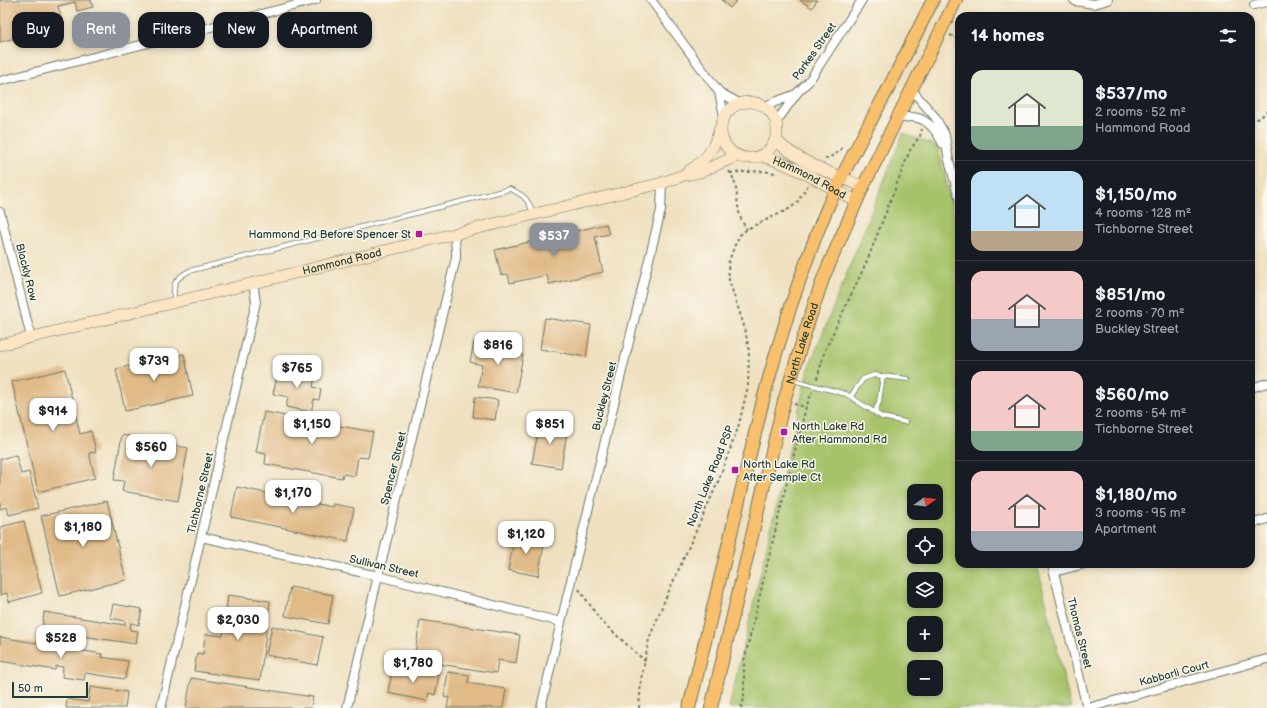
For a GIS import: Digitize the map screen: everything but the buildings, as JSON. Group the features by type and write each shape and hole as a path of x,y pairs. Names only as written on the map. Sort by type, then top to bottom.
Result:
{"main road":[{"name":"North Lake Road","path":"690,708 764,396 774,359 803,268 851,156 888,90 933,0"},
{"name":"North Lake Road","path":"711,708 784,401 824,276 856,201 956,0"},
{"path":"756,102 765,106 772,112 776,121 778,130 776,140 773,147 761,156 749,159 737,156 724,144 721,136 723,122 730,109 739,104 756,102"},
{"name":"Hammond Road","path":"684,175 704,160 712,149 723,122"},
{"name":"Hammond Road","path":"776,140 785,149 797,157 863,187"},
{"name":"Hammond Road","path":"0,345 662,182 700,172 737,156"},
{"name":"Hammond Road","path":"761,156 793,168 856,201"}],"street":[{"path":"0,81 316,0"},
{"path":"651,0 719,92 739,104"},
{"name":"Parkes Street","path":"776,121 797,93 809,81 862,0"},
{"path":"1074,0 1094,4 1108,0"},
{"path":"1254,5 1267,2"},
{"path":"911,89 935,117 945,136 948,156 955,183"},
{"path":"719,92 723,122"},
{"name":"Parkes Street","path":"765,106 797,93"},
{"path":"896,120 906,116 916,116 924,120 939,136 948,156"},
{"name":"Buckley Street","path":"541,708 661,210 662,182"},
{"name":"Blackly Row","path":"0,212 31,337"},
{"name":"Spencer Street","path":"347,708 456,258 454,233"},
{"name":"Tichborne Street","path":"161,708 256,302 253,282"},
{"path":"1255,387 1267,383"},
{"path":"1255,523 1267,519"},
{"name":"Sullivan Street","path":"201,538 378,576 561,622"},
{"name":"Thomas Street","path":"1053,568 1087,708"},
{"name":"Kabbarli Court","path":"1087,708 1267,660"}],"lane":[{"path":"174,302 173,286 179,277 189,271 510,189 520,193 529,202 534,214"},
{"path":"850,396 863,379 874,375 908,379"},
{"path":"876,412 883,376"},
{"path":"790,380 815,385 846,394 882,417 905,422"}],"path":[{"path":"1255,120 1267,111"},
{"path":"741,708 744,699 744,661 806,407 820,372 825,350 867,261 910,150 920,136 924,120"},
{"path":"723,162 730,173 737,194 738,214 741,223 746,229"},
{"path":"730,173 762,171 778,173"},
{"name":"North Lake Road PSP","path":"639,708 641,680 649,639 718,482 738,428 748,386 749,351 745,329 729,280 728,264 740,235 746,229 796,204 807,186 802,183"},
{"path":"572,578 601,622 645,661"}],"green space":[{"path":"903,133 938,147 955,220 955,568 1038,568 1071,708 729,708 808,370"}],"place":[{"name":"Hammond Rd Before Spencer St","path":"419,234"},
{"name":"North Lake Rd After Hammond Rd","path":"784,432"},
{"name":"North Lake Rd After Semple Ct","path":"735,470"}]}
